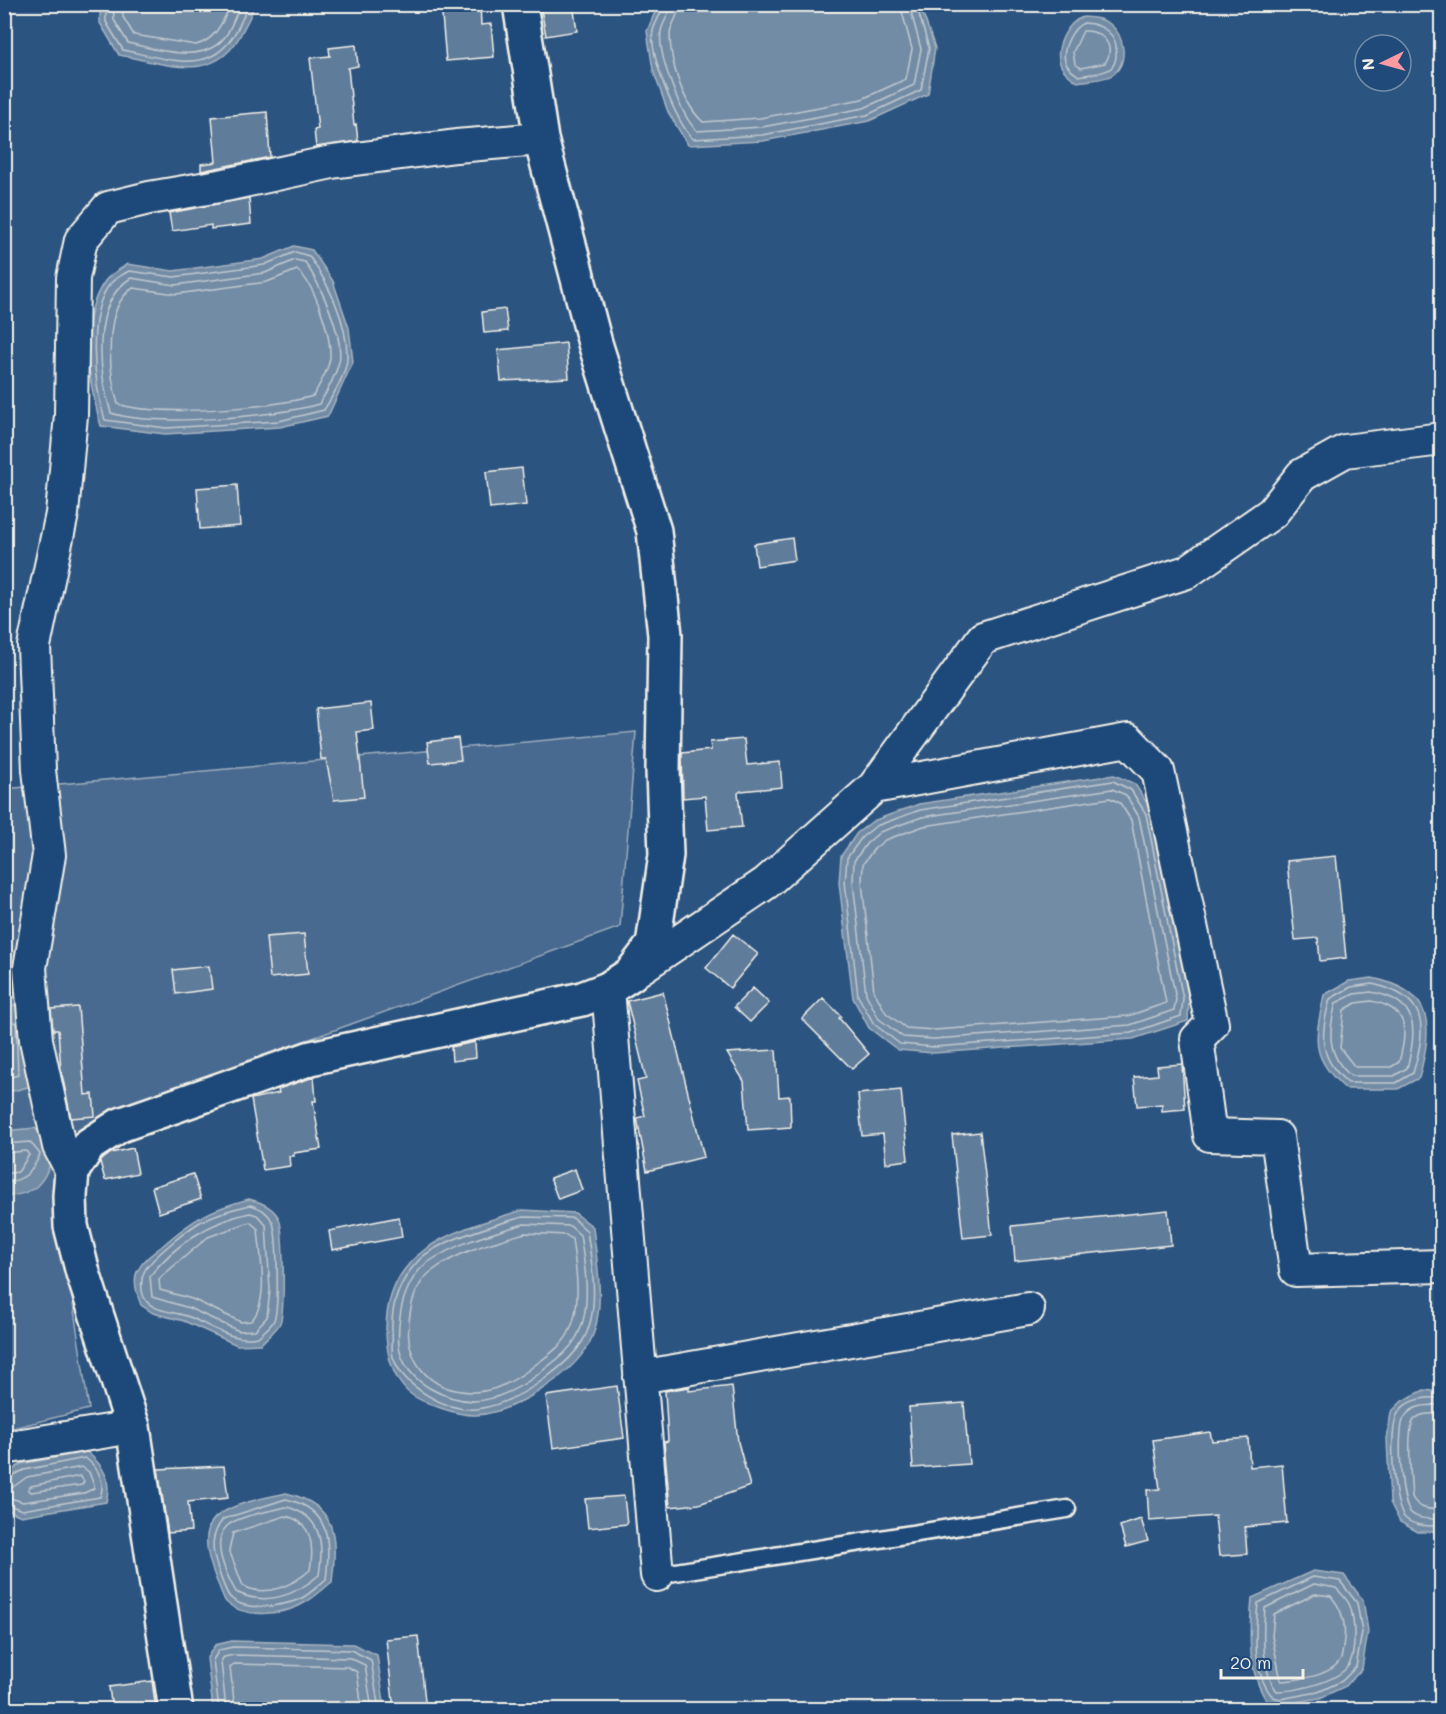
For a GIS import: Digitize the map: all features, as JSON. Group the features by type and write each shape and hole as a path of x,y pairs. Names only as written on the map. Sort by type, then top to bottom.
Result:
{"street":[{"path":"520,4 541,139 595,343 654,531 666,635 663,770 666,855 652,945 619,982 640,1377 657,1575"},
{"path":"72,1171 59,1146 36,1040 30,968 49,855 39,770 34,646 62,514 71,415 73,278 81,240 108,208 149,198 225,185 332,162 456,146 541,139"},
{"path":"176,1710 133,1427 83,1272 71,1226 72,1171 89,1145 120,1125 311,1058 582,999 619,982 766,884 874,787 983,638 1187,572 1272,513 1302,475 1345,451 1442,439"},
{"path":"874,787 1128,740 1158,771 1191,918 1212,1024 1197,1039 1210,1135 1277,1137 1296,1270 1442,1266"},
{"path":"640,1377 1028,1308"},
{"path":"4,1448 133,1427"}],"lane":[{"path":"657,1575 1067,1509"}],"shaded area":[{"path":"636,732 620,927 260,1057 85,1132 56,1192 89,1409 5,1430 4,789"}],"water":[{"path":"100,5 254,5 250,18 232,48 219,59 205,65 189,67 172,66 119,55 100,23"},
{"path":"658,5 920,5 935,48 928,94 869,121 763,141 688,145 668,112 653,70 647,31"},
{"path":"1083,17 1101,19 1110,24 1119,35 1123,48 1122,62 1119,69 1111,76 1078,82 1061,66 1059,52 1063,37 1072,24"},
{"path":"294,246 312,250 333,281 349,328 353,362 328,416 280,427 165,434 101,426 90,372 88,333 96,297 107,278 127,264 173,271 263,259"},
{"path":"1114,775 1135,784 1152,811 1189,999 1188,1021 1133,1039 934,1053 898,1050 869,1028 853,998 839,883 841,856 857,833 873,821 919,804"},
{"path":"1372,978 1393,984 1408,992 1418,1001 1427,1026 1424,1059 1419,1078 1398,1089 1346,1089 1334,1078 1320,1057 1317,1036 1324,995 1349,981"},
{"path":"12,1004 29,1013 32,1086 5,1093 5,1005"},
{"path":"35,1128 56,1152 38,1185 26,1192 5,1197 4,1131"},
{"path":"249,1199 262,1203 274,1211 279,1219 282,1238 282,1316 279,1326 261,1344 237,1345 184,1321 153,1313 141,1305 135,1278 145,1260 182,1229 202,1217 222,1207"},
{"path":"523,1210 575,1213 593,1227 599,1302 595,1331 589,1344 569,1368 540,1391 507,1408 491,1413 469,1415 450,1411 414,1396 398,1380 391,1365 388,1350 386,1334 388,1305 397,1281 410,1263 428,1248 448,1236"},
{"path":"1424,1390 1441,1392 1441,1532 1418,1532 1400,1522 1390,1502 1387,1439 1391,1412 1402,1401"},
{"path":"87,1452 105,1474 108,1487 106,1502 21,1516 5,1509 6,1475 21,1464"},
{"path":"286,1493 303,1498 325,1515 333,1537 332,1582 309,1600 288,1610 255,1613 235,1608 224,1599 212,1568 207,1548 208,1529 220,1514 235,1506"},
{"path":"1313,1571 1344,1575 1363,1600 1368,1631 1362,1669 1346,1686 1320,1698 1279,1705 1268,1703 1256,1679 1253,1666 1250,1639 1252,1598"},
{"path":"232,1641 353,1644 377,1655 385,1709 213,1709 207,1658 215,1645"}],"building":[{"path":"441,4 480,4 481,25 491,24 494,57 446,61"},
{"path":"573,4 577,31 546,36 541,9"},
{"path":"356,45 358,66 348,68 358,141 316,147 314,130 318,129 310,58 330,56 329,48"},
{"path":"267,112 270,157 201,171 201,164 216,162 212,117"},
{"path":"249,198 251,224 211,229 211,225 172,231 169,213"},
{"path":"505,309 508,331 484,333 482,312"},
{"path":"566,343 569,378 501,381 498,350"},
{"path":"522,468 526,505 490,509 486,472"},
{"path":"237,485 240,526 200,529 197,488"},
{"path":"792,538 795,560 757,566 754,544"},
{"path":"371,703 374,730 357,732 364,797 334,800 326,759 321,759 316,709"},
{"path":"458,738 461,760 430,763 427,742"},
{"path":"744,739 747,765 780,762 782,787 741,791 738,793 742,827 708,830 705,796 683,798 682,753 711,750 710,742"},
{"path":"1336,856 1346,958 1320,961 1318,938 1295,940 1287,861"},
{"path":"304,934 308,974 270,978 266,937"},
{"path":"733,934 758,954 730,988 706,968"},
{"path":"209,966 212,989 176,994 173,970"},
{"path":"753,988 769,1003 750,1022 734,1007"},
{"path":"663,992 704,1157 647,1171 637,1118 645,1116 637,1081 646,1079 627,1001"},
{"path":"823,998 841,1016 839,1018 869,1054 852,1069 802,1019"},
{"path":"78,1007 85,1095 93,1094 95,1116 71,1118 61,1070 58,1030 53,1030 51,1009"},
{"path":"475,1042 476,1058 452,1061 451,1047"},
{"path":"776,1050 779,1097 790,1096 791,1127 748,1130 744,1081 727,1053"},
{"path":"1182,1064 1185,1109 1162,1111 1162,1104 1137,1106 1134,1077 1158,1075 1157,1066"},
{"path":"314,1077 316,1101 313,1101 321,1149 294,1153 294,1156 289,1156 290,1166 263,1170 251,1099 279,1093 278,1089"},
{"path":"901,1090 908,1160 886,1163 883,1134 862,1136 858,1094"},
{"path":"980,1132 992,1235 963,1238 952,1135"},
{"path":"133,1148 138,1173 105,1180 100,1162 111,1153"},
{"path":"575,1169 582,1190 558,1199 550,1178"},
{"path":"193,1174 201,1199 159,1213 152,1187"},
{"path":"1168,1210 1171,1245 1015,1261 1012,1226"},
{"path":"399,1217 402,1237 332,1250 329,1231"},
{"path":"617,1386 624,1438 553,1448 546,1396"},
{"path":"732,1386 738,1442 750,1486 699,1504 670,1507 664,1442 668,1441 665,1391 689,1387 689,1391"},
{"path":"964,1403 969,1464 913,1468 909,1407"},
{"path":"1210,1432 1212,1441 1248,1438 1250,1467 1282,1464 1287,1523 1245,1527 1247,1554 1219,1556 1215,1516 1149,1521 1147,1490 1160,1489 1153,1440"},
{"path":"224,1466 228,1498 188,1502 191,1531 168,1533 158,1469"},
{"path":"624,1496 627,1524 588,1528 585,1499"},
{"path":"1141,1519 1148,1541 1126,1547 1120,1526"},
{"path":"418,1636 426,1710 394,1710 386,1639"},
{"path":"152,1681 156,1710 112,1710 109,1687"}]}
